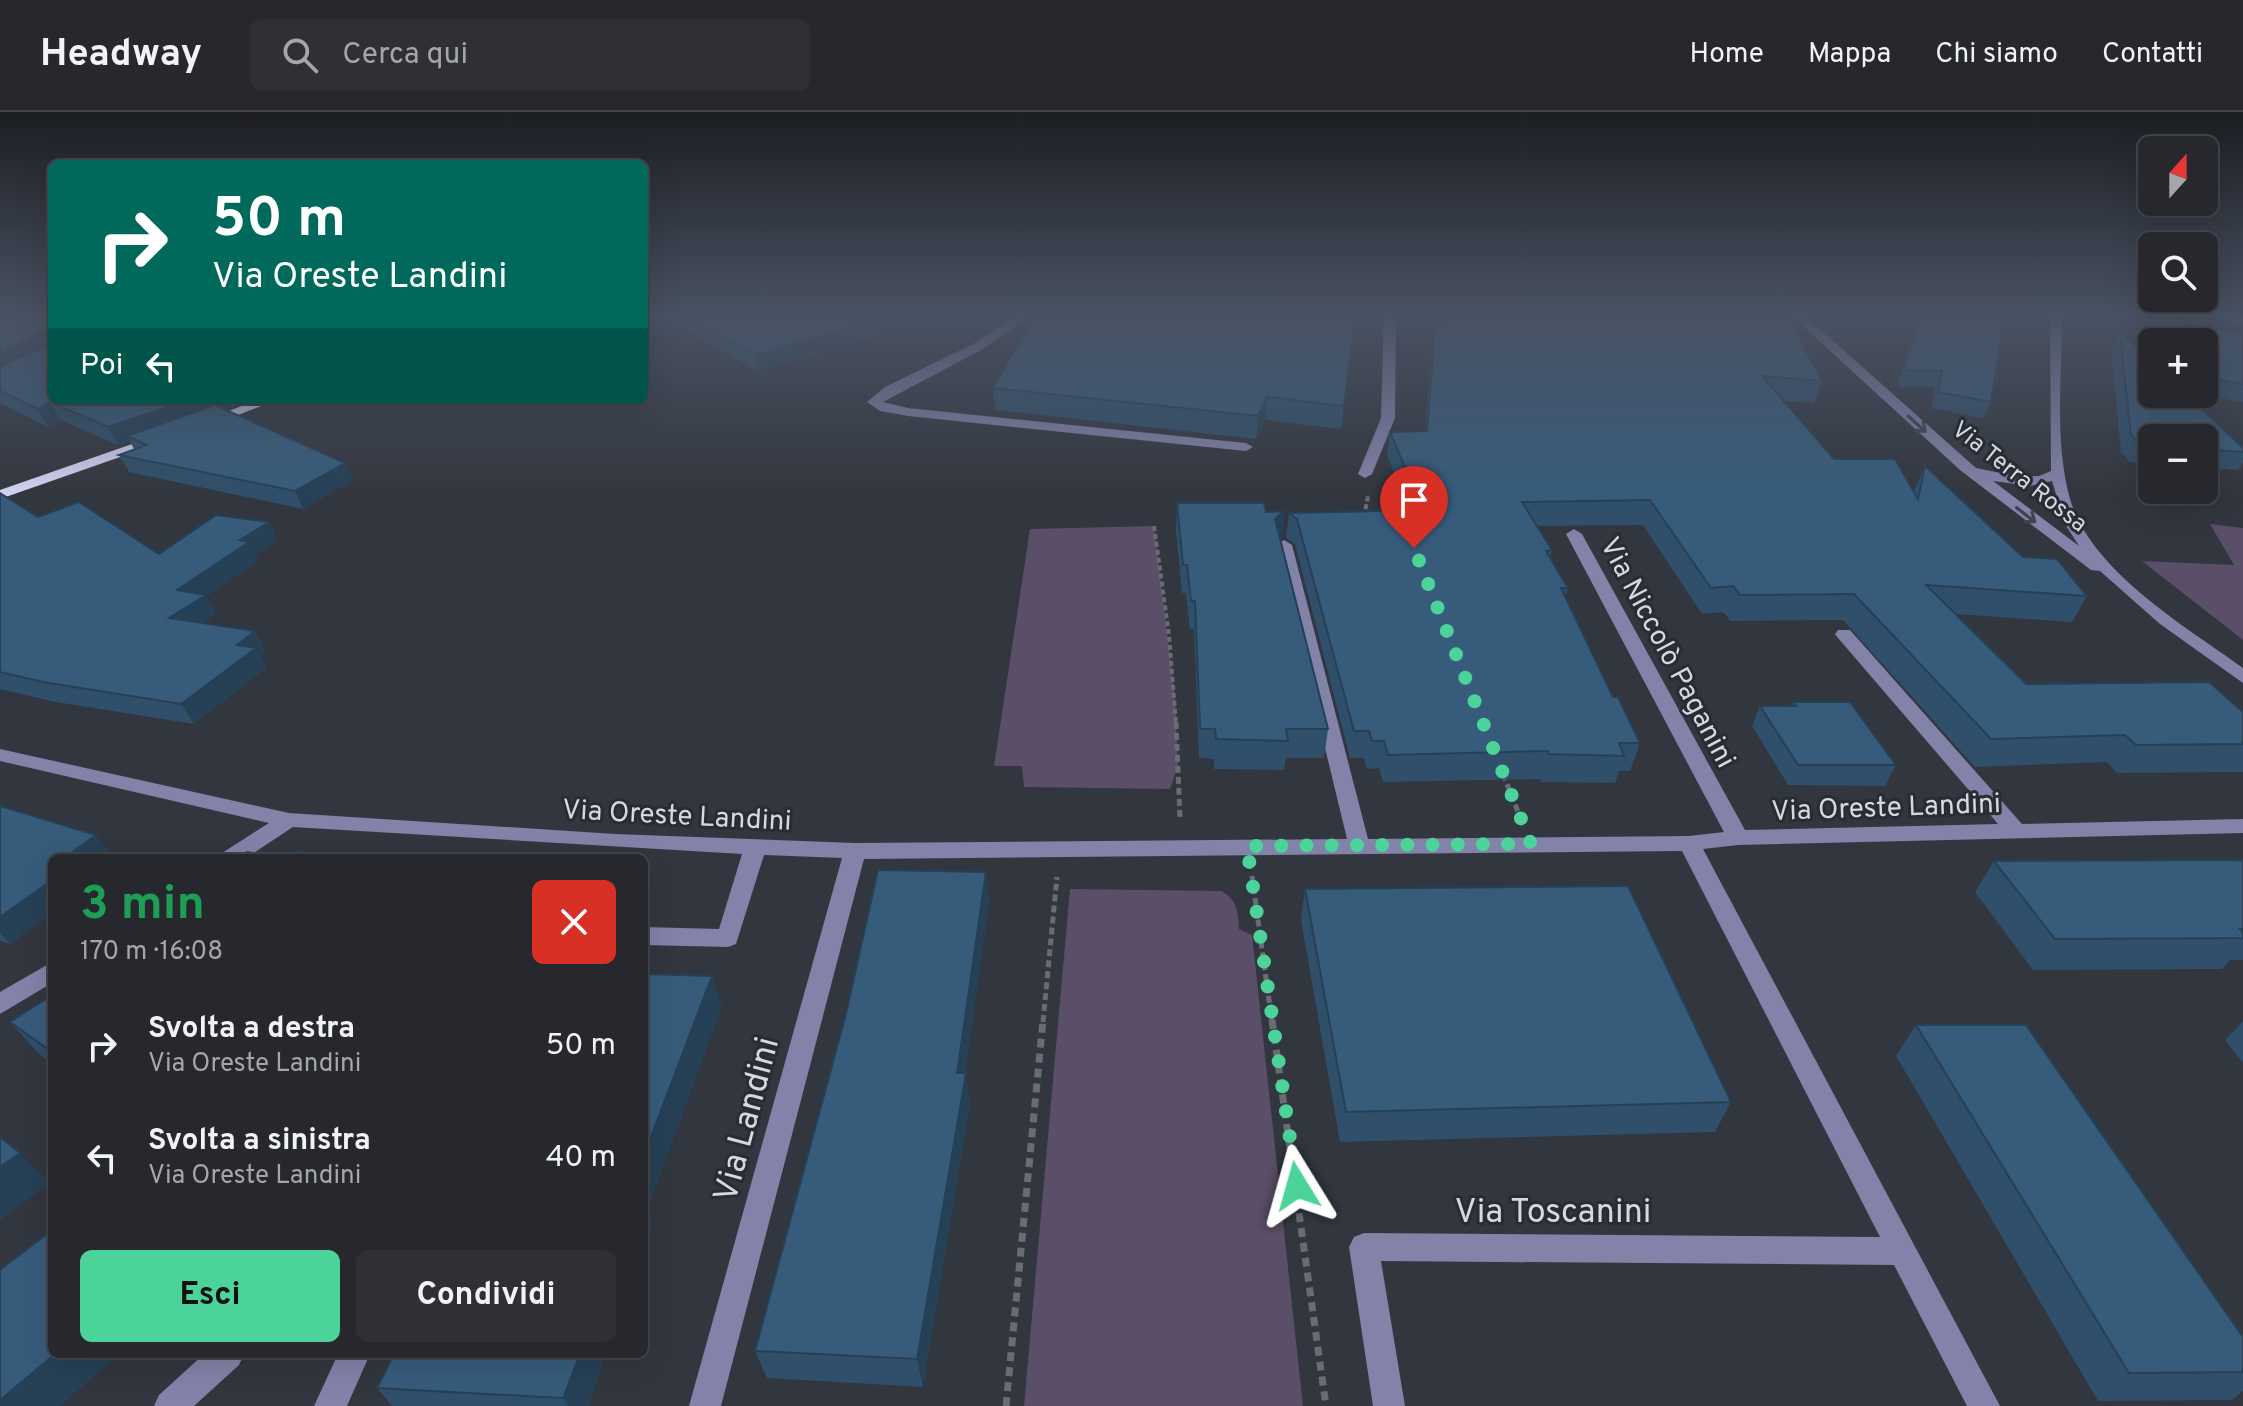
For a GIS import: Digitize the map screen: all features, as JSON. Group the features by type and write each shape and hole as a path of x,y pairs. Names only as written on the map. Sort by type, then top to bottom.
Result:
{"main road":[{"path":"196,426 259,404"},
{"path":"0,492 166,436"}],"street":[{"path":"920,375 874,402 896,410 1246,447"},
{"path":"1365,474 1388,418 1389,375"},
{"name":"Via Terra Rossa","path":"1860,375 1965,467 2243,677"},
{"path":"2057,375 2059,472 2063,503 2109,575"},
{"path":"1965,467 2016,480 2043,480 2059,472"},
{"name":"Via Niccolò Paganini","path":"1574,534 1738,838"},
{"path":"1284,545 1359,845"},
{"path":"1844,634 2015,830"},
{"name":"Via Oreste Landini","path":"0,755 289,820 611,850 756,845 855,851 1689,843 1738,838 2243,826"},
{"path":"236,854 289,820"},
{"path":"1689,843 1984,1406"},
{"path":"648,936 728,938 756,845"},
{"name":"Via Landini","path":"705,1406 855,851"},
{"path":"0,1004 48,974"},
{"name":"Via Toscanini","path":"1389,1406 1364,1247 1902,1251"},
{"path":"170,1406 224,1358"},
{"path":"330,1406 352,1358"}],"path":[{"path":"1360,523 1368,496 1369,485 1361,484 1365,474"},
{"path":"1154,526 1166,599 1176,711 1181,847"},
{"path":"1502,770 1531,844"},
{"path":"1247,846 1326,1406"},
{"path":"1006,1406 1054,934 1058,848"}],"shaded area":[{"path":"2210,524 2243,528 2243,640 2142,561 2234,565"},
{"path":"1154,526 1175,697 1178,766 1170,789 1024,787 1022,766 994,766 1030,529"},
{"path":"1070,889 1222,891 1234,903 1239,929 1252,935 1303,1406 1024,1406"}],"building":[{"path":"0,375 48,375 48,403 38,409 0,391"},
{"path":"1000,375 1348,375 1344,406 1267,397 1258,416 993,388"},
{"path":"1431,375 1819,375 1822,381 1762,376 1834,459 1895,459 1918,499 1925,466 2023,557 2057,559 2087,596 1926,585 2026,684 2209,682 2243,712 2243,744 2136,745 2125,735 1991,739 1854,594 1740,595 1733,586 1711,588 1650,500 1522,502 1552,550 1546,551 1568,588 1561,588 1613,697 1618,697 1640,743 1619,743 1624,756 1549,754 1548,751 1388,755 1384,741 1372,741 1369,731 1354,731 1297,519 1289,513 1423,510 1390,432 1427,431"},
{"path":"1941,375 1995,375 1991,402 1938,392"},
{"path":"2125,375 2138,375 2138,408 2201,408 2218,424 2138,424 2138,442 2131,435"},
{"path":"2218,375 2243,375 2243,384 2218,380"},
{"path":"55,404 177,404 108,427"},
{"path":"215,405 345,463 295,491 119,455 147,445 127,436"},
{"path":"2218,424 2243,448 2243,452 2218,450"},
{"path":"0,493 38,517 79,502 159,554 216,515 269,522 240,540 249,542 177,590 206,595 169,618 255,631 237,645 256,648 181,704 0,672"},
{"path":"1177,503 1264,503 1266,512 1284,511 1275,519 1328,729 1286,729 1288,741 1216,739 1215,729 1200,729 1195,601 1191,601 1187,565 1183,565"},
{"path":"1793,702 1850,702 1896,765 1798,765 1760,706 1796,706"},
{"path":"0,806 96,835 70,854 48,854 48,883 0,917"},
{"path":"2243,860 2243,929 2240,929 2243,938 2055,939 1994,861"},
{"path":"878,870 986,872 957,1073 966,1073 917,1359 755,1351 846,1014"},
{"path":"1628,886 1731,1102 1346,1112 1305,889"},
{"path":"648,974 712,976 648,1144"},
{"path":"48,998 48,1049 10,1022"},
{"path":"1916,1025 2026,1025 2243,1337 2243,1372 2129,1373"},
{"path":"0,1137 20,1153 0,1167"},
{"path":"48,1233 50,1358 0,1400 0,1270"},
{"path":"392,1358 578,1358 563,1398 377,1388"}],"route":[{"path":"1297,1186 1247,846 1531,844 1414,548"}]}
